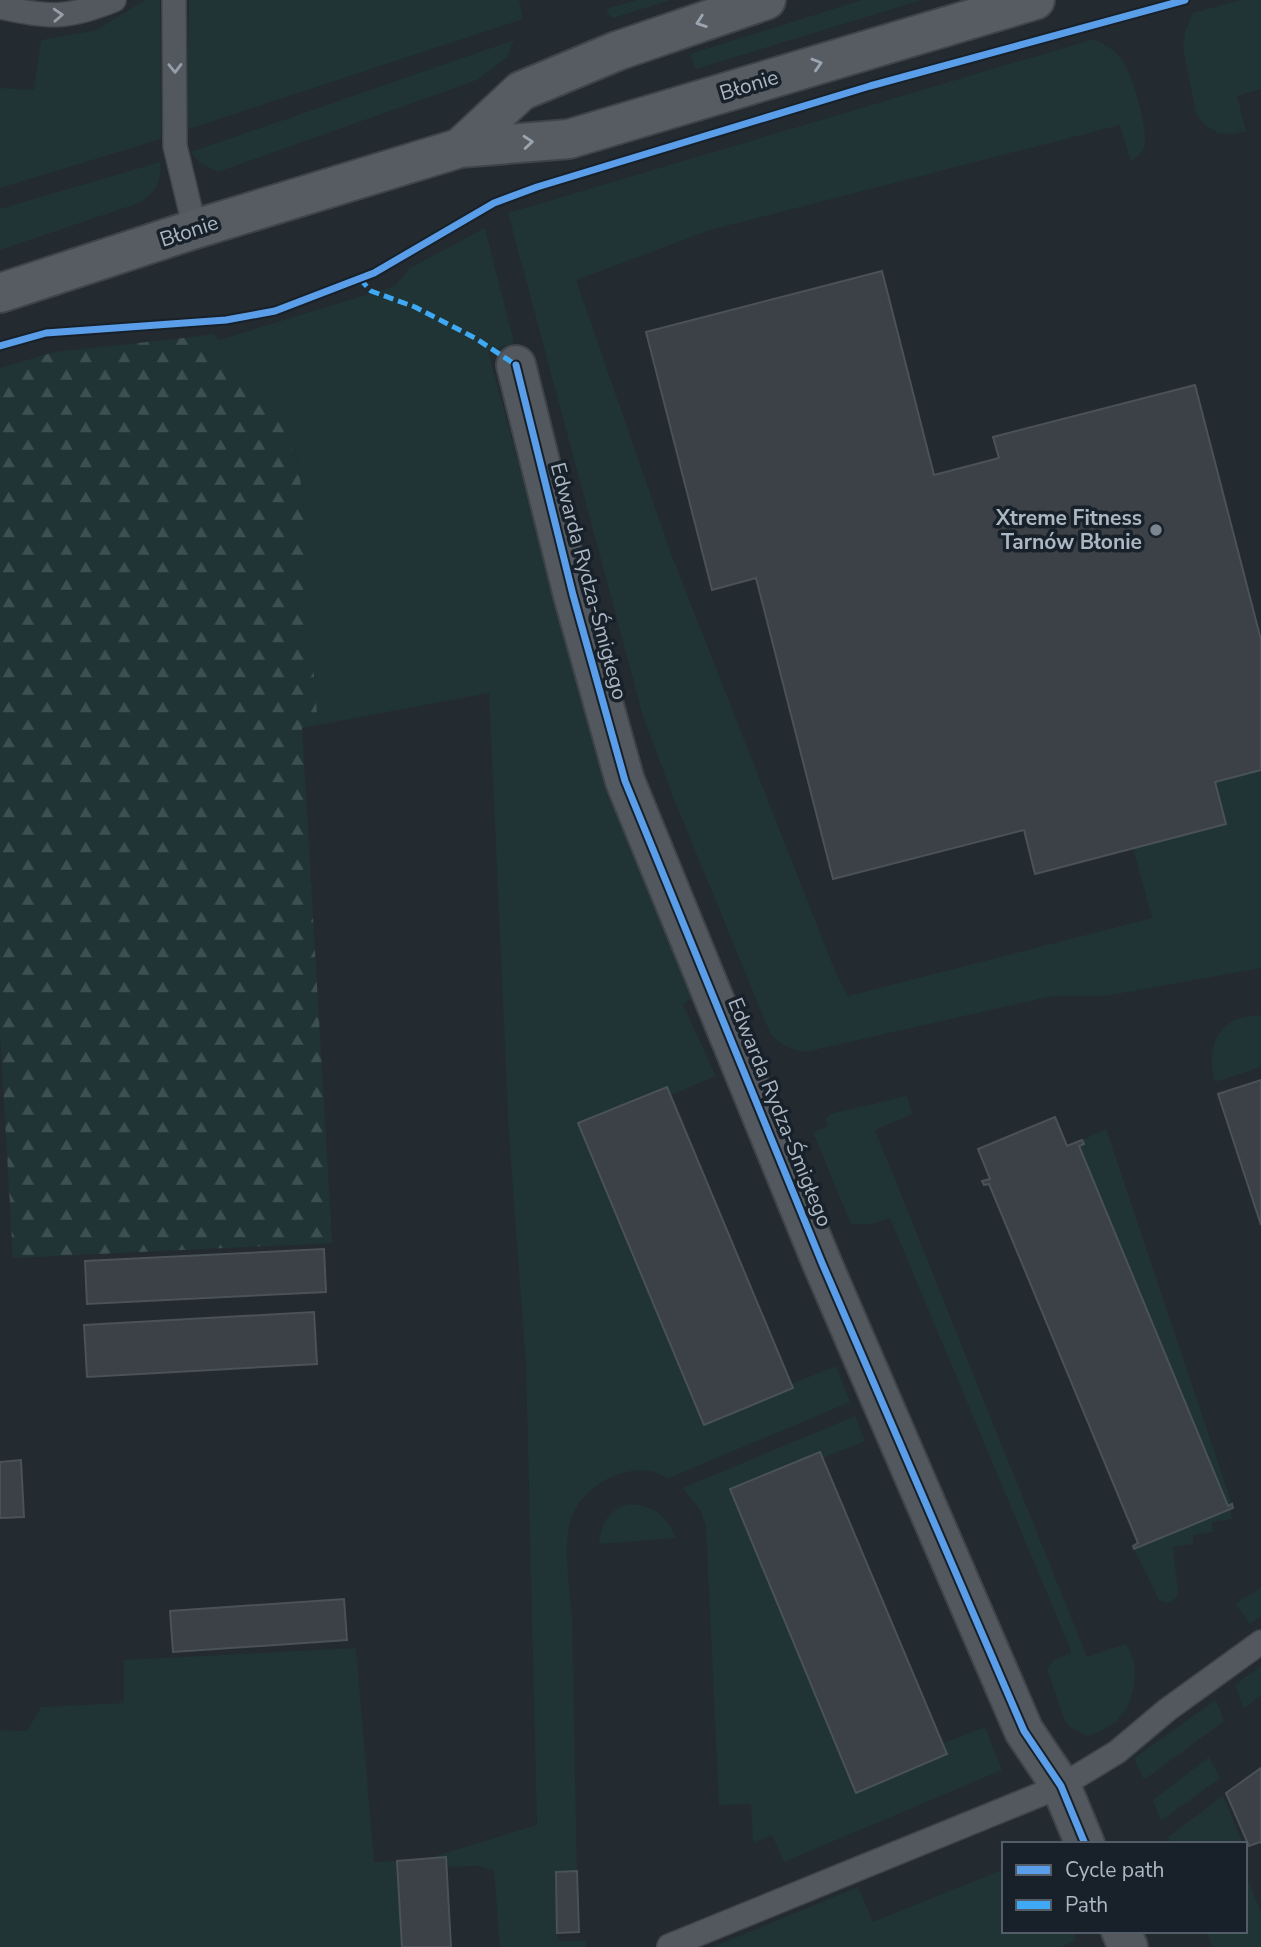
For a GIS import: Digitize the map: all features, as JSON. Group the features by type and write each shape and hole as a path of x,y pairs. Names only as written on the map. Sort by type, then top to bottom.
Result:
{"main road":[{"name":"Błonie","path":"460,148 521,92 617,51 766,0"},
{"name":"Błonie","path":"0,293 195,229 460,148 569,139 1035,0"}],"street":[{"name":"Edwarda Rydza-Śmigłego","path":"516,365 573,595 625,781 822,1263 1024,1731 1061,1786 1084,1842"}],"lane":[{"path":"0,7 38,16 80,13 114,0"},
{"path":"174,0 175,146 195,229"},
{"path":"669,1946 1061,1786 1117,1752 1167,1710 1261,1642"}],"green space":[{"path":"145,0 160,0 161,139 0,188 0,88 34,90 41,40 97,30"},
{"path":"189,0 519,0 523,19 186,130"},
{"path":"637,0 671,0 613,18 606,9"},
{"path":"862,0 922,0 696,69 690,54"},
{"path":"1240,0 1261,0 1261,89 1237,96 1246,131 1218,133 1205,125 1196,113 1183,47 1185,32 1193,13"},
{"path":"1094,39 1121,59 1139,103 1145,142 1143,150 1131,162 1120,125 710,230 576,280 670,551 837,976 848,996 1152,918 1133,848 1225,824 1215,782 1261,770 1261,968 1105,996 1052,996 805,1052 794,1049 770,1033 643,716 508,213"},
{"path":"514,40 507,57 477,80 218,172 199,162 191,152"},
{"path":"160,162 160,177 156,188 136,204 0,250 0,209"},
{"path":"485,228 514,343 488,351 593,740 616,803 696,994 683,1005 716,1076 671,1095 667,1088 704,1425 792,1389 791,1384 836,1366 850,1402 669,1478 649,1471 626,1472 614,1476 593,1488 572,1516 567,1553 572,1622 577,1871 556,1873 557,1933 559,1941 586,1941 586,1947 500,1947 494,1870 478,1866 446,1867 429,1858 537,1825 526,1365 509,1134 489,693 318,725 307,591 306,525 298,460 277,416 236,376 184,338 213,334 219,340 395,286 410,268"},
{"path":"184,338 236,376 277,416 298,461 306,525 307,591 318,725 302,728 332,1243 13,1258 0,1032 0,368 55,352"},
{"path":"1261,1015 1261,1067 1215,1082 1212,1057 1220,1033 1236,1020"},
{"path":"907,1096 912,1114 875,1130 1087,1657 1125,1644 1133,1660 1135,1680 1126,1709 1110,1726 1087,1736 1070,1727 1065,1721 1047,1669 1054,1660 1071,1653 1070,1648 890,1218 872,1224 851,1224 813,1132 828,1126 826,1119 830,1114"},
{"path":"1106,1129 1232,1504 1228,1506 1079,1146 1083,1144 1082,1140"},
{"path":"855,1416 865,1441 823,1458 820,1452 730,1490 856,1792 946,1754 942,1744 985,1727 1002,1770 784,1862 772,1835 753,1843 751,1804 719,1805 706,1526 701,1511 683,1488"},
{"path":"628,1504 645,1506 658,1513 668,1523 676,1538 599,1544 607,1519 615,1510"},
{"path":"1230,1509 1232,1519 1212,1522 1213,1532 1193,1535 1193,1544 1173,1547 1178,1592 1176,1598 1169,1603 1159,1600 1134,1549"},
{"path":"1261,1587 1261,1616 1250,1624 1236,1604"},
{"path":"356,1648 374,1862 397,1861 402,1947 0,1947 0,1730 27,1731 41,1707 124,1703 124,1660"},
{"path":"1261,1666 1261,1695 1244,1708 1235,1685"},
{"path":"1216,1700 1224,1721 1144,1780 1134,1758"},
{"path":"1209,1757 1220,1778 1161,1821 1153,1800"},
{"path":"1223,1796 1242,1842 1170,1842 1168,1837"},
{"path":"1002,1870 1002,1933 1074,1933 1076,1940 1061,1947 713,1947 858,1887 873,1922"},
{"path":"1247,1878 1261,1912 1261,1947 1213,1947 1207,1933 1247,1933"}],"building":[{"path":"882,271 934,475 999,458 993,437 1195,385 1261,640 1261,770 1215,782 1226,824 1035,874 1024,830 833,879 756,578 712,590 646,332"},
{"path":"1261,1080 1261,1225 1218,1094"},
{"path":"667,1087 793,1388 704,1425 578,1123"},
{"path":"1055,1117 1067,1146 1082,1140 1084,1144 1079,1146 1228,1506 1232,1504 1233,1508 1134,1549 1133,1546 1138,1543 989,1184 984,1185 982,1181 990,1179 978,1149"},
{"path":"324,1249 326,1292 87,1304 85,1261"},
{"path":"314,1312 317,1364 87,1377 84,1325"},
{"path":"820,1452 947,1754 856,1793 730,1489"},
{"path":"21,1460 24,1517 0,1518 0,1462"},
{"path":"344,1599 347,1640 173,1652 170,1611"},
{"path":"1261,1768 1261,1843 1249,1846 1226,1793"},
{"path":"446,1857 451,1947 402,1947 397,1861"},
{"path":"577,1871 579,1932 557,1933 556,1872"}],"marked path":[{"path":"360,279 371,291 415,307 475,338 516,365"}],"cycle path":[{"path":"0,346 46,333 226,320 275,311 374,273 494,203 537,187 870,86 1185,0"},
{"path":"516,365 573,595 625,781 822,1263 1024,1731 1061,1786 1084,1842"}],"place":[{"name":"Xtreme Fitness Tarnów Błonie","path":"1156,530"}]}
